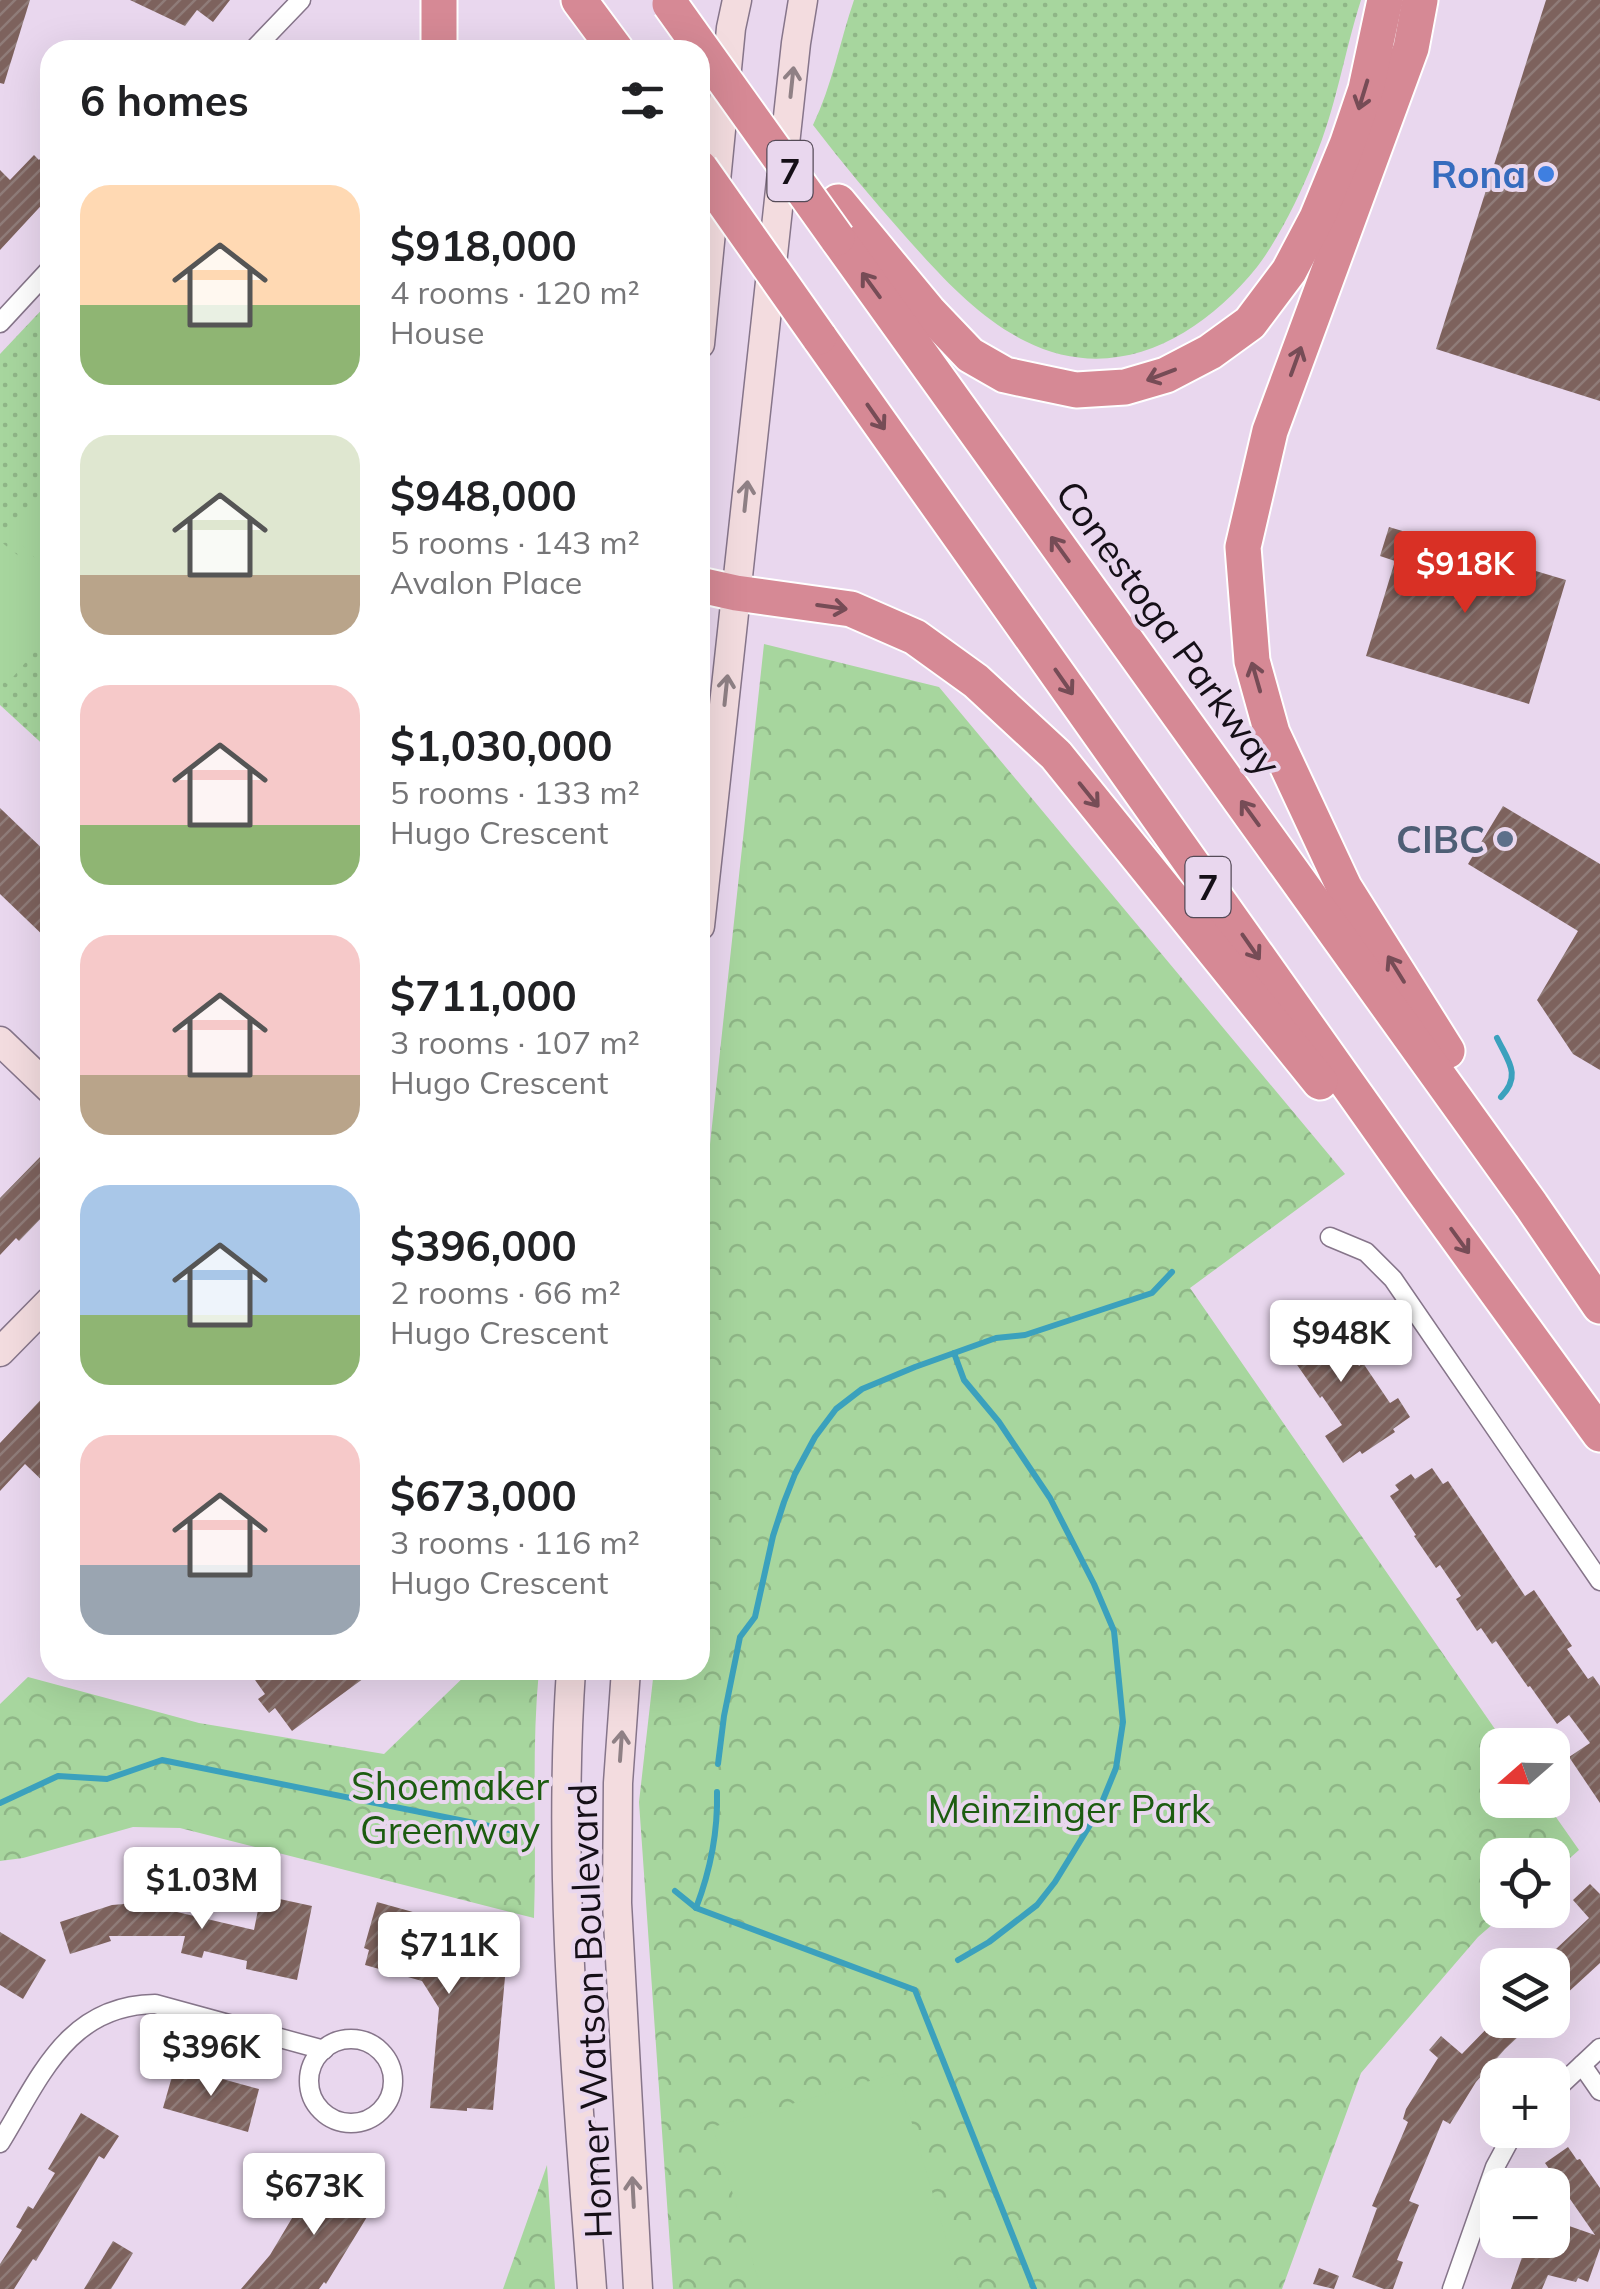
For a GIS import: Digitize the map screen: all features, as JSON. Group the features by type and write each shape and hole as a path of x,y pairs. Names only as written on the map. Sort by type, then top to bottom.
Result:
{"highway":[{"path":"439,0 439,40"},
{"path":"579,0 609,40"},
{"path":"742,104 778,129 928,311 970,355 1005,374 1076,390 1125,388 1166,376 1210,352 1250,323 1289,272 1317,218 1347,145 1366,89 1385,0"},
{"path":"1420,0 1411,48 1270,431 1243,547 1252,661 1272,733 1344,886 1497,1132 1531,1205"},
{"name":"Conestoga Parkway","path":"669,2 696,40"},
{"name":"Conestoga Parkway","path":"710,59 1600,1306"},
{"name":"7","path":"710,182 1420,1186 1600,1434"},
{"path":"710,592 734,608 851,609 915,637 976,680 1056,754 1370,1144 1420,1186"}],"main road":[{"path":"710,245 737,0"},
{"path":"710,832 796,43 804,0"},
{"path":"796,43 824,0"},
{"path":"0,1041 40,1080"},
{"path":"0,1352 40,1311"},
{"name":"Homer Watson Boulevard","path":"570,1680 565,1880 592,2289"},
{"name":"Homer Watson Boulevard","path":"625,1680 618,1782 617,1903 638,2289"}],"street":[{"path":"263,40 302,0"},
{"path":"0,323 40,280"},
{"path":"1330,1237 1366,1252 1393,1279 1600,1582"},
{"path":"0,2143 55,2053 79,2028 112,2010 155,2004 324,2050"},
{"path":"351,2038 366,2041 382,2052 394,2078 383,2110 371,2119 345,2124 320,2110 309,2086 310,2071 324,2050 351,2038"},
{"path":"1570,2076 1600,2048"},
{"path":"1582,2064 1600,2092"},
{"path":"1452,2289 1505,2148"}],"green space":[{"path":"854,0 1361,0 1322,141 1303,187 1257,267 1234,293 1182,334 1153,348 1091,359 1058,354 1025,341 975,308 905,236 813,125"},
{"path":"40,312 40,742 0,705 0,354"},
{"path":"40,495 40,563 6,531"},
{"path":"0,541 40,573 40,646 7,684 0,678"},
{"name":"Meinzinger Park","path":"764,644 939,687 1345,1174 1190,1288 1494,1728 1480,1728 1480,1818 1557,1818 1579,1850 1570,1858 1570,1838 1480,1838 1480,1928 1488,1928 1361,2073 1282,2289 673,2289 639,1802 653,1680 710,1680 710,1144"},
{"name":"Shoemaker Greenway","path":"28,1677 199,1723 384,1754 461,1680 538,1680 534,1918 180,1828 133,1827 0,1861 0,1704"},
{"path":"897,2073 961,2289 761,2289 713,2127"},
{"path":"547,2165 555,2289 503,2289"}],"building":[{"path":"0,0 30,0 4,84 0,83"},
{"path":"130,0 230,0 213,22 197,10 185,26"},
{"name":"Rona","path":"1546,0 1600,0 1600,401 1436,349"},
{"path":"34,155 39,160 40,207 0,250 0,170 10,180"},
{"path":"1389,527 1566,580 1529,704 1366,656 1395,561 1380,556"},
{"path":"1503,806 1600,864 1600,1070 1573,1054 1537,1000 1578,931 1468,864"},
{"path":"0,808 40,846 40,932 0,894"},
{"path":"40,1157 40,1219 0,1255 0,1198"},
{"path":"1289,1308 1297,1318 1304,1314 1312,1326 1326,1316 1359,1366 1363,1363 1390,1403 1398,1398 1410,1417 1393,1429 1395,1432 1343,1463 1325,1436 1342,1425 1284,1346 1287,1344 1271,1320"},
{"path":"40,1401 40,1478 25,1464 0,1491 0,1443"},
{"path":"1432,1468 1443,1484 1448,1481 1525,1596 1534,1590 1572,1646 1567,1649 1588,1679 1593,1676 1600,1686 1600,1803 1570,1758 1590,1743 1569,1715 1557,1724 1496,1641 1492,1644 1481,1628 1477,1631 1456,1599 1461,1596 1440,1565 1436,1568 1390,1496 1399,1490 1395,1485 1411,1474 1415,1479"},
{"path":"255,1680 361,1680 292,1731 275,1708 269,1713 258,1699 265,1694"},
{"path":"1590,1884 1600,1894 1600,1963 1570,1990 1570,1948 1557,1948 1589,1918 1573,1900"},
{"path":"152,1891 153,1904 176,1904 177,1912 254,1930 261,1895 312,1906 297,1980 246,1969 247,1961 204,1951 202,1958 181,1953 185,1936 109,1936 111,1941 70,1954 60,1922 124,1904 124,1892"},
{"path":"377,1902 481,1931 499,1945 506,1966 493,2110 430,2108 439,2008 422,1981 365,1965 369,1950 364,1948"},
{"path":"0,1932 46,1960 23,1999 0,1985"},
{"path":"1480,2035 1517,2038 1497,2058 1480,2058 1480,2077 1450,2124 1443,2120 1409,2201 1419,2205 1397,2260 1403,2262 1393,2289 1352,2277 1377,2208 1372,2206 1408,2122 1403,2119 1406,2109 1438,2058 1429,2050 1441,2036 1462,2054"},
{"path":"175,2066 259,2089 248,2132 163,2108"},
{"path":"81,2113 119,2136 104,2159 99,2156 36,2261 33,2259 14,2289 0,2289 0,2264 22,2230 16,2227 28,2206 33,2209 55,2173 48,2169"},
{"path":"1569,2148 1600,2188 1600,2248 1588,2282 1548,2275 1542,2289 1511,2289 1522,2258 1570,2258 1570,2226 1595,2235 1570,2199 1570,2168 1548,2168 1545,2163"},
{"path":"329,2174 366,2197 370,2212 326,2284 319,2289 241,2289 270,2255 316,2178"},
{"path":"113,2241 133,2253 111,2289 84,2289"},
{"path":"1319,2268 1339,2276 1334,2289 1313,2284"}],"waterway":[{"path":"1497,1038 1512,1075 1501,1097"},
{"path":"718,1764 740,1637 755,1617 784,1502 815,1437 836,1409 862,1389 915,1367 996,1338 1025,1335 1152,1293 1172,1272"},
{"path":"954,1353 964,1380 999,1422 1050,1498 1094,1584 1114,1631 1123,1722 1116,1768 1098,1812 1055,1882 1037,1905 958,1960"},
{"path":"0,1803 58,1776 107,1779 162,1760 509,1830"},
{"path":"696,1908 712,1851 717,1792"},
{"path":"675,1891 696,1908 915,1990 1034,2289"}],"place":[{"name":"Rona","path":"1546,174"},
{"name":"CIBC","path":"1505,839"}]}
